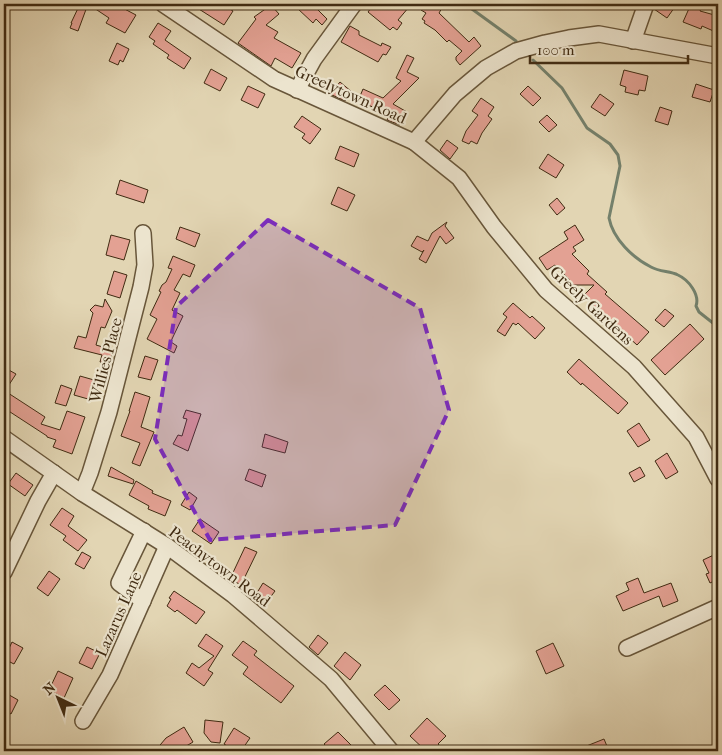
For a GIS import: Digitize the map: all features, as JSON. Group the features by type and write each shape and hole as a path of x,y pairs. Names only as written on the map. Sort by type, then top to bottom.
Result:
{"street":[{"name":"Greelytown Road","path":"162,4 274,79 414,142 455,94 486,68 516,51 544,43 599,34 718,56"},
{"path":"298,90 314,60 354,4"},
{"path":"632,41 646,4"},
{"name":"Greely Gardens","path":"414,142 459,178 494,226 546,290 634,367 696,437 718,479"},
{"name":"Willies Place","path":"82,493 103,430 135,315 145,265 143,233"},
{"name":"Peachytown Road","path":"4,438 82,493 167,546 233,595 331,679 391,751"},
{"path":"4,572 38,500 54,474"},
{"path":"143,601 119,583 144,532"},
{"name":"Lazarus Lane","path":"83,721 110,675 167,546"},
{"path":"627,648 718,607"}],"highlighted area":[{"path":"268,220 420,308 449,410 395,525 210,540 155,439 176,307"}],"building":[{"path":"80,4 88,4 78,31 70,28"},
{"path":"88,4 115,4 136,15 125,33 106,23 109,18"},
{"path":"191,4 221,4 233,11 224,25"},
{"path":"302,4 312,4 327,19 322,25 316,19 313,23 297,8"},
{"path":"374,4 404,4 409,7 398,20 402,23 397,30 393,27 390,30 368,12"},
{"path":"425,4 434,4 442,8 439,13 469,42 474,37 481,46 460,65 456,57 462,51 449,40 447,42 435,30 424,23 425,21 422,19 426,13 421,10"},
{"path":"655,4 677,4 667,18 654,9"},
{"path":"691,4 702,6 700,11 718,16 718,33 702,26 701,29 683,22"},
{"path":"271,5 279,14 266,25 278,32 274,38 301,53 292,68 275,58 271,66 238,43 256,19 254,17"},
{"path":"158,23 171,31 165,40 191,58 184,69 167,58 169,55 153,44 155,41 149,37"},
{"path":"350,26 359,31 359,35 381,46 382,43 391,47 386,55 383,54 378,62 341,42"},
{"path":"117,43 129,49 123,62 120,60 118,65 109,61"},
{"path":"407,55 414,58 407,72 419,78 393,104 407,112 400,125 387,120 390,114 358,101 363,89 383,98 401,81 396,78"},
{"path":"211,69 227,78 220,91 204,83"},
{"path":"624,70 648,76 645,91 639,90 638,95 625,92 626,87 620,85"},
{"path":"340,82 352,92 345,101 330,94"},
{"path":"696,84 714,90 710,102 692,97"},
{"path":"248,86 265,94 258,108 241,100"},
{"path":"528,86 541,98 533,106 520,94"},
{"path":"600,94 614,104 605,116 591,107"},
{"path":"481,98 494,107 488,116 492,119 477,144 471,141 469,144 462,141 466,131 478,115 472,111"},
{"path":"660,107 672,111 668,125 655,121"},
{"path":"547,115 557,125 549,132 539,122"},
{"path":"302,116 321,129 310,144 302,138 305,134 294,127"},
{"path":"447,140 458,148 450,159 440,150"},
{"path":"340,146 359,154 354,167 335,159"},
{"path":"548,154 564,165 556,178 539,168"},
{"path":"120,180 148,190 144,203 116,194"},
{"path":"338,187 355,195 347,211 331,204"},
{"path":"557,198 565,208 557,215 549,205"},
{"path":"447,222 445,226 454,238 446,244 440,236 426,263 419,259 424,250 422,252 411,246 417,236 428,241 432,233"},
{"path":"575,225 584,240 573,247 576,251 572,254 589,271 587,274 607,292 605,294 649,332 637,345 583,296 594,285 572,285 569,283 569,279 555,265 547,270 539,258 568,239 564,232"},
{"path":"180,227 200,234 195,247 176,239"},
{"path":"111,235 130,240 124,260 106,255"},
{"path":"173,256 195,265 190,277 183,274 174,290 180,293 172,310 183,316 171,342 177,346 174,353 147,339 157,319 150,315 161,292 159,291 172,269 168,268"},
{"path":"114,271 127,275 120,298 107,294"},
{"path":"105,299 112,311 105,328 101,327 96,345 113,350 109,364 100,362 102,355 74,348 78,336 86,338 93,313 90,310 95,305 103,307"},
{"path":"513,303 545,328 535,339 518,323 516,325 513,323 505,336 497,331 507,317 503,314"},
{"path":"665,309 674,316 664,327 655,320"},
{"path":"690,324 704,339 665,375 651,360"},
{"path":"145,356 158,360 151,380 138,377"},
{"path":"579,359 628,403 618,414 567,372"},
{"path":"7,369 16,374 5,391 45,417 41,424 60,430 67,411 85,417 72,454 53,447 56,440 47,437 4,408 4,373"},
{"path":"80,376 94,380 88,399 74,395"},
{"path":"61,385 72,389 66,406 55,403"},
{"path":"135,392 150,397 141,427 154,432 140,466 132,463 140,443 121,436"},
{"path":"186,410 201,414 188,451 173,444 178,435 182,436 187,419 183,418"},
{"path":"639,423 650,440 638,447 627,431"},
{"path":"265,434 288,442 285,453 262,447"},
{"path":"667,453 678,472 666,479 655,461"},
{"path":"111,467 134,480 133,484 108,476"},
{"path":"640,467 645,476 634,482 629,473"},
{"path":"249,469 266,475 262,487 245,480"},
{"path":"16,473 33,485 25,496 8,484"},
{"path":"136,481 153,491 152,493 171,501 165,516 148,509 149,506 129,495"},
{"path":"189,492 197,498 190,510 181,505"},
{"path":"62,508 74,516 68,526 87,540 78,551 63,540 66,536 50,525"},
{"path":"200,519 219,532 211,544 192,531"},
{"path":"245,547 257,552 241,585 230,579"},
{"path":"82,552 91,557 84,569 75,564"},
{"path":"718,553 718,579 710,583 706,574 709,573 703,560"},
{"path":"49,571 60,579 48,596 37,588"},
{"path":"638,578 644,593 671,583 678,601 663,607 659,596 623,611 616,596 629,590 626,583"},
{"path":"263,583 275,591 266,603 255,596"},
{"path":"174,591 205,612 196,624 177,610 175,612 167,606 171,599 169,598"},
{"path":"206,634 223,646 208,670 213,673 204,686 186,673 192,663 199,668 214,656 198,646"},
{"path":"318,635 328,643 318,655 309,647"},
{"path":"243,641 257,651 254,655 294,686 281,703 243,674 248,667 232,655"},
{"path":"12,642 23,648 14,664 4,659"},
{"path":"553,643 564,666 546,674 536,651"},
{"path":"87,647 100,653 92,669 79,663"},
{"path":"345,652 361,665 350,680 334,666"},
{"path":"58,671 73,678 64,698 49,690"},
{"path":"385,685 400,700 389,710 374,695"},
{"path":"4,692 18,700 11,714 4,710"},
{"path":"427,718 446,736 438,744 446,751 426,751 410,736"},
{"path":"205,720 223,722 220,743 211,742 204,733"},
{"path":"184,727 193,742 178,751 155,751 166,738"},
{"path":"234,728 250,738 241,751 235,751 224,744"},
{"path":"338,732 357,751 331,751 324,744"},
{"path":"604,739 609,751 574,751"}],"waterway":[{"path":"465,4 516,41"},
{"path":"533,60 562,88 587,128 610,144 618,155 620,166 609,218 619,240 631,253 654,269 675,274 686,280 693,288 699,312 718,327"}]}
